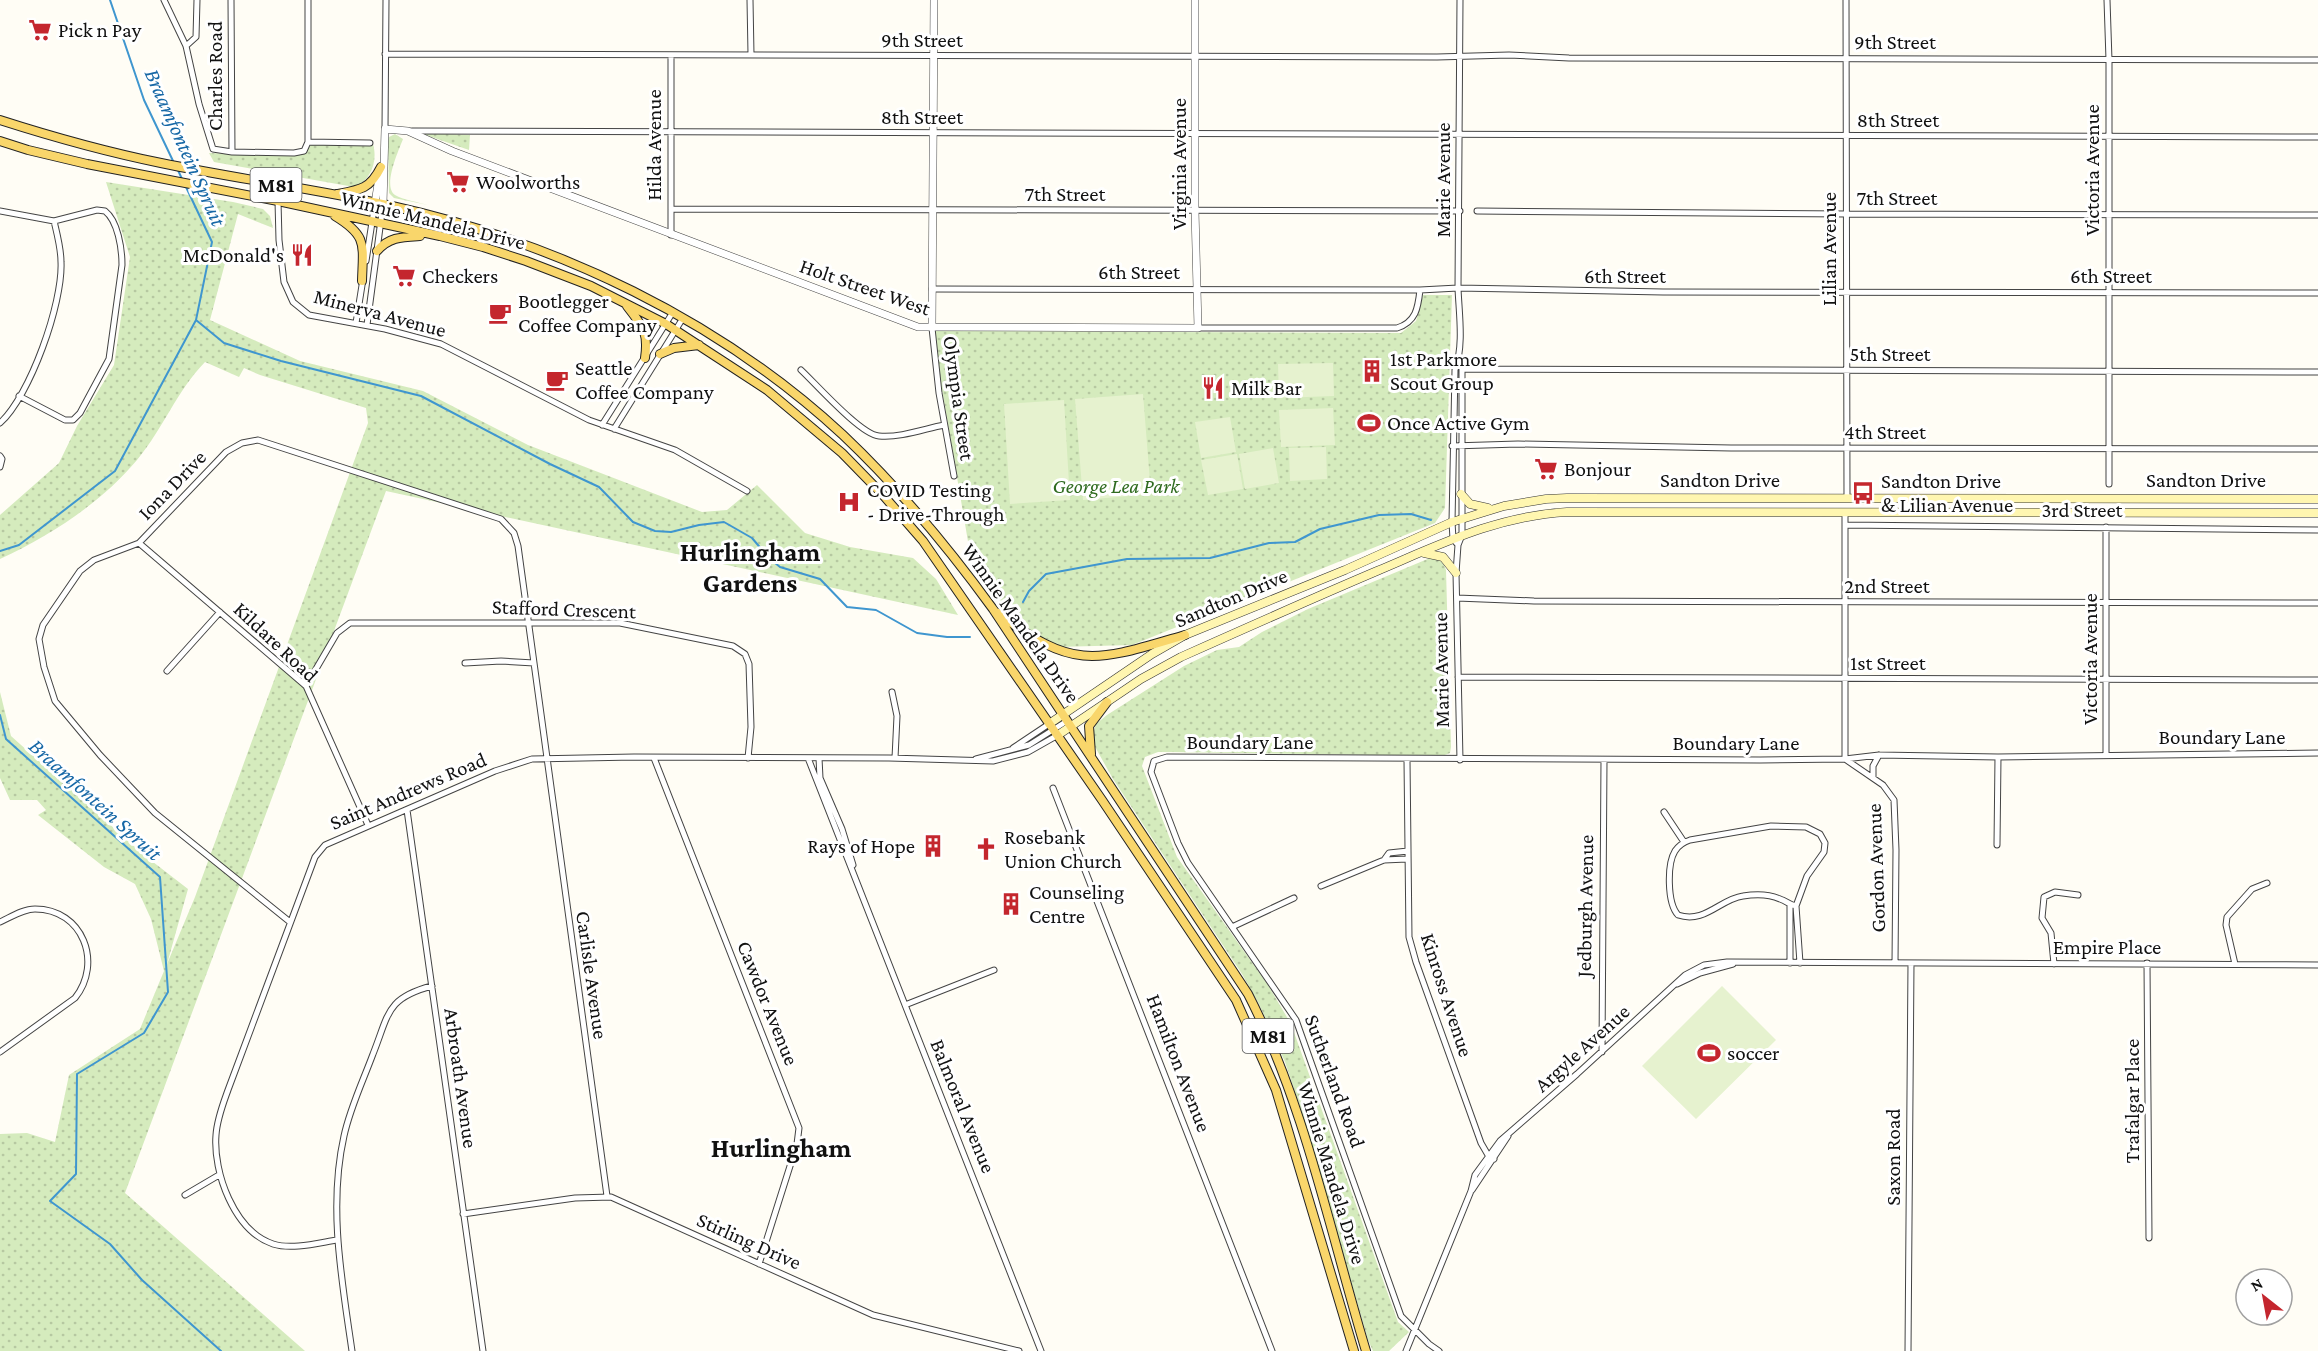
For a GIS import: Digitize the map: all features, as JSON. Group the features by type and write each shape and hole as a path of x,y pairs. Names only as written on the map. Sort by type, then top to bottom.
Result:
{"main road":[{"name":"Winnie Mandela Drive","path":"0,120 69,141 146,160 379,204 448,220 558,257 683,318 757,366 842,434 913,508 956,558 993,609 1235,972 1264,1027 1290,1093 1366,1351"},
{"name":"Winnie Mandela Drive","path":"0,141 87,164 278,201 462,242 509,255 556,272 666,324 729,363 782,402 842,453 923,541 1054,729 1236,1000 1276,1090 1354,1351"},
{"path":"331,195 366,187 381,167"},
{"path":"329,212 352,228 360,237 363,248 362,281"},
{"path":"377,251 394,237 419,236 462,242"},
{"path":"625,303 645,331 648,340 645,358"},
{"path":"660,354 674,348 699,345"},
{"path":"1461,494 1470,504 1492,509"},
{"name":"Sandton Drive","path":"1067,721 1152,654 1185,635 1345,570 1462,518 1531,501 1567,498 2318,499"},
{"name":"Sandton Drive","path":"1067,721 1107,702 1180,657 1422,552 1455,542 1462,535 1512,518 1567,512 2318,513"},
{"path":"1422,552 1443,557 1456,573"},
{"path":"993,609 1031,637 1046,645 1084,657 1106,656 1135,650 1185,635"},
{"path":"1091,758 1089,726 1107,702"},
{"path":"1054,729 1067,721"},
{"path":"1054,729 1067,721"}],"street":[{"path":"164,0 186,46 199,104 211,144 215,150 294,153 304,150 308,142 308,0"},
{"path":"186,46 194,40 197,33 197,0"},
{"name":"Charles Road","path":"231,0 232,152"},
{"path":"367,325 377,251 377,223 385,129 386,0"},
{"path":"750,0 751,54"},
{"name":"Olympia Street","path":"934,0 932,328 944,426 954,476"},
{"name":"Virginia Avenue","path":"1195,0 1195,210 1198,328"},
{"name":"Marie Avenue","path":"1460,760 1457,598 1452,522 1452,446 1455,370 1458,360 1461,0"},
{"name":"Lilian Avenue","path":"1846,0 1847,498"},
{"name":"Victoria Avenue","path":"2107,0 2109,484"},
{"name":"9th Street","path":"385,54 1195,57 1471,55 1569,58 2318,60"},
{"name":"Hilda Avenue","path":"671,56 671,235"},
{"path":"379,204 385,129"},
{"name":"8th Street","path":"385,129 408,131 2318,137"},
{"name":"Holt Street West","path":"408,131 452,151 918,327 1397,328 1416,314 1420,290"},
{"path":"308,142 370,143"},
{"name":"Minerva Avenue","path":"278,201 279,240 284,282 293,302 309,315 367,325 441,344 537,395 602,425 675,450 747,491"},
{"name":"7th Street","path":"671,209 1460,211"},
{"path":"0,211 54,221 100,210 107,212 112,220 122,258 110,354 107,364 80,413 74,420 64,420 19,396"},
{"name":"7th Street","path":"1477,211 2318,215"},
{"path":"0,423 8,415 37,361 55,311 61,263 54,221"},
{"path":"356,323 362,281 377,223"},
{"name":"6th Street","path":"932,289 1420,290 1458,288 1593,292 2318,293"},
{"path":"602,425 673,312"},
{"path":"614,429 683,318"},
{"name":"Marie Avenue","path":"1458,360 1462,369 1462,535"},
{"name":"5th Street","path":"1462,369 2318,372"},
{"path":"801,370 842,410 874,435 899,434 944,426"},
{"name":"Iona Drive","path":"290,922 155,813 100,755 55,701 44,668 39,639 43,625 80,571 94,560 139,543 226,452 242,443 265,441 504,521 514,533 518,546 546,758"},
{"name":"4th Street","path":"1452,446 2318,449"},
{"path":"0,456 2,459 0,467"},
{"path":"1845,512 1845,759"},
{"name":"3rd Street","path":"1845,525 2318,530"},
{"name":"Victoria Avenue","path":"2106,527 2106,754"},
{"name":"Kildare Road","path":"139,543 306,686 368,825"},
{"name":"2nd Street","path":"1457,598 2318,603"},
{"path":"167,672 220,612"},
{"name":"Stafford Crescent","path":"306,686 337,633 350,623 620,623 734,646 741,650 748,660 750,671 748,758"},
{"path":"465,663 501,661 534,663"},
{"name":"1st Street","path":"1458,677 2318,681"},
{"path":"892,692 897,716 895,758"},
{"name":"Saint Andrews Road","path":"975,759 1012,749 1054,729"},
{"name":"Saint Andrews Road","path":"338,1240 287,1246 263,1239 240,1217 231,1204 219,1175 216,1136 220,1112 290,922 318,851 331,841 518,763 546,758 895,758 993,761 1017,756 1036,748 1054,729"},
{"name":"Boundary Lane","path":"1154,761 1167,757 1604,760 1845,759 1879,755 1998,757 2318,753"},
{"path":"1873,777 1873,766 1879,755"},
{"path":"1997,845 1998,757"},
{"name":"Carlisle Avenue","path":"546,758 607,1196"},
{"name":"Cawdor Avenue","path":"654,758 798,1124 798,1138 759,1264"},
{"name":"Balmoral Avenue","path":"808,758 1041,1351"},
{"name":"Balmoral Avenue","path":"819,759 820,778 837,815 854,873"},
{"name":"Gordon Avenue","path":"1845,759 1873,777 1891,794 1895,806 1896,963"},
{"name":"Kinross Avenue","path":"1407,760 1407,921 1411,949 1481,1143 1488,1155"},
{"name":"Jedburgh Avenue","path":"1602,1052 1604,760"},
{"name":"Sutherland Road","path":"1154,761 1151,772 1178,843 1193,871 1296,1020 1396,1303 1405,1320 1439,1351"},
{"name":"Hamilton Avenue","path":"1053,788 1272,1351"},
{"name":"Arbroath Avenue","path":"407,810 483,1351"},
{"path":"1664,812 1684,842"},
{"path":"830,818 837,815"},
{"path":"1790,963 1793,906 1807,876 1824,852 1823,838 1814,829 1792,826 1763,827 1694,839 1684,842 1674,854 1671,863 1671,902 1678,915 1705,914 1743,896 1770,896 1793,906"},
{"path":"1384,860 1389,853 1408,850"},
{"path":"1321,886 1384,860 1407,859"},
{"path":"2235,964 2226,925 2227,916 2252,889 2267,884"},
{"path":"2054,964 2051,933 2042,918 2044,897 2055,892 2078,895"},
{"path":"1233,927 1294,898"},
{"path":"1793,906 1800,963"},
{"path":"0,922 19,913 36,909 54,913 72,923 83,935 87,947 86,971 81,989 75,998 0,1052"},
{"name":"Argyle Avenue","path":"1406,1351 1471,1191 1475,1175 1488,1155 1685,975 1697,968 1719,962 1896,963"},
{"name":"Empire Place","path":"1896,963 2318,965"},
{"name":"Saxon Road","path":"1908,1351 1911,963"},
{"name":"Trafalgar Place","path":"2147,963 2149,1238"},
{"path":"905,1005 994,970"},
{"path":"352,1351 338,1240 339,1167 344,1136 359,1089 395,1002 411,992 432,986"},
{"name":"Argyle Avenue","path":"1471,1191 1509,1134"},
{"path":"1488,1155 1494,1159"},
{"path":"185,1195 219,1175"},
{"name":"Stirling Drive","path":"463,1214 575,1198 607,1196 873,1315 1019,1351"}],"green space":[{"path":"420,133 470,135 469,150"},
{"path":"395,134 403,139 391,176 391,190 398,197 428,205 394,198 389,193 388,140"},
{"path":"313,143 373,144 375,157 372,170 365,180 354,187 214,162 209,153 296,156 303,153"},
{"path":"106,182 233,202 263,209 270,216 273,228 238,214 210,320 300,361 423,391 528,445 702,512 727,510 757,485 805,533 850,547 913,558 936,579 958,615 386,491 125,1193 305,1351 0,1351 0,1134 27,1133 55,1142 69,1075 140,1029 164,971 151,919 135,884 104,867 38,815 46,810 37,800 10,800 0,778 0,692 11,736 144,855 188,889 167,964 195,897 368,423 366,408 244,368 239,377 205,362 186,386 146,448 123,476 74,517 0,559 0,515 59,463 77,426 114,365 130,257"},
{"name":"George Lea Park","path":"1423,295 1452,295 1445,508 1435,523 1132,645 1057,647 1007,615 971,559 932,331 1401,333 1416,321"},
{"path":"1333,363 1334,396 1279,398 1278,364"},
{"path":"1143,394 1151,494 1083,500 1075,399"},
{"path":"1064,400 1070,500 1010,504 1004,404"},
{"path":"1333,408 1335,445 1281,447 1279,410"},
{"path":"1230,417 1236,452 1201,458 1195,422"},
{"path":"1326,447 1327,479 1290,481 1289,448"},
{"path":"1273,448 1279,483 1245,489 1239,454"},
{"path":"1237,454 1243,489 1208,495 1201,460"},
{"path":"1430,558 1444,564 1446,570 1450,753 1442,756 1158,752 1145,757 1142,766 1177,857 1268,985 1291,1024 1398,1322 1409,1332 1389,1351 1373,1351 1301,1110 1285,1062 1259,1004 1242,974 1113,779 1094,745 1093,734 1096,724 1107,715 1184,666 1217,650 1239,647 1262,632 1308,609"},
{"name":"soccer","path":"1722,986 1776,1040 1696,1119 1642,1066"}],"waterway":[{"name":"Braamfontein Spruit","path":"110,0 144,100 174,163"},
{"name":"Braamfontein Spruit","path":"177,168 182,179"},
{"name":"Braamfontein Spruit","path":"0,551 19,545 115,471 196,320 212,242 186,187"},
{"path":"196,320 224,343 281,361 421,396 550,464 599,487 633,522 655,531 671,532 724,522 752,538 780,567 820,579 847,607 876,610 917,633 970,637"},
{"path":"1023,602 1029,591 1046,574 1127,559 1210,558 1269,543 1295,542 1320,529 1379,515 1411,514 1431,520"},
{"name":"Braamfontein Spruit","path":"0,715 6,739 160,877 168,992 144,1033 77,1074 76,1174 50,1201 110,1244 142,1280 221,1351"}],"place":[{"name":"Pick n Pay","path":"40,30"},
{"name":"Woolworths","path":"458,182"},
{"name":"McDonald's","path":"302,255"},
{"name":"Checkers","path":"404,276"},
{"name":"Bootlegger Coffee Company","path":"500,313"},
{"name":"1st Parkmore Scout Group","path":"1372,371"},
{"name":"Seattle Coffee Company","path":"557,380"},
{"name":"Milk Bar","path":"1213,388"},
{"name":"Once Active Gym","path":"1369,423"},
{"name":"Bonjour","path":"1546,469"},
{"name":"Sandton Drive & Lilian Avenue","path":"1863,493"},
{"name":"COVID Testing - Drive-Through","path":"849,502"},
{"name":"Rays of Hope","path":"933,846"},
{"name":"Rosebank Union Church","path":"986,849"},
{"name":"Counseling Centre","path":"1011,904"},
{"name":"soccer","path":"1709,1053"}],"district":[{"name":"Hurlingham Gardens","path":"750,568"},
{"name":"Hurlingham","path":"781,1148"}]}
